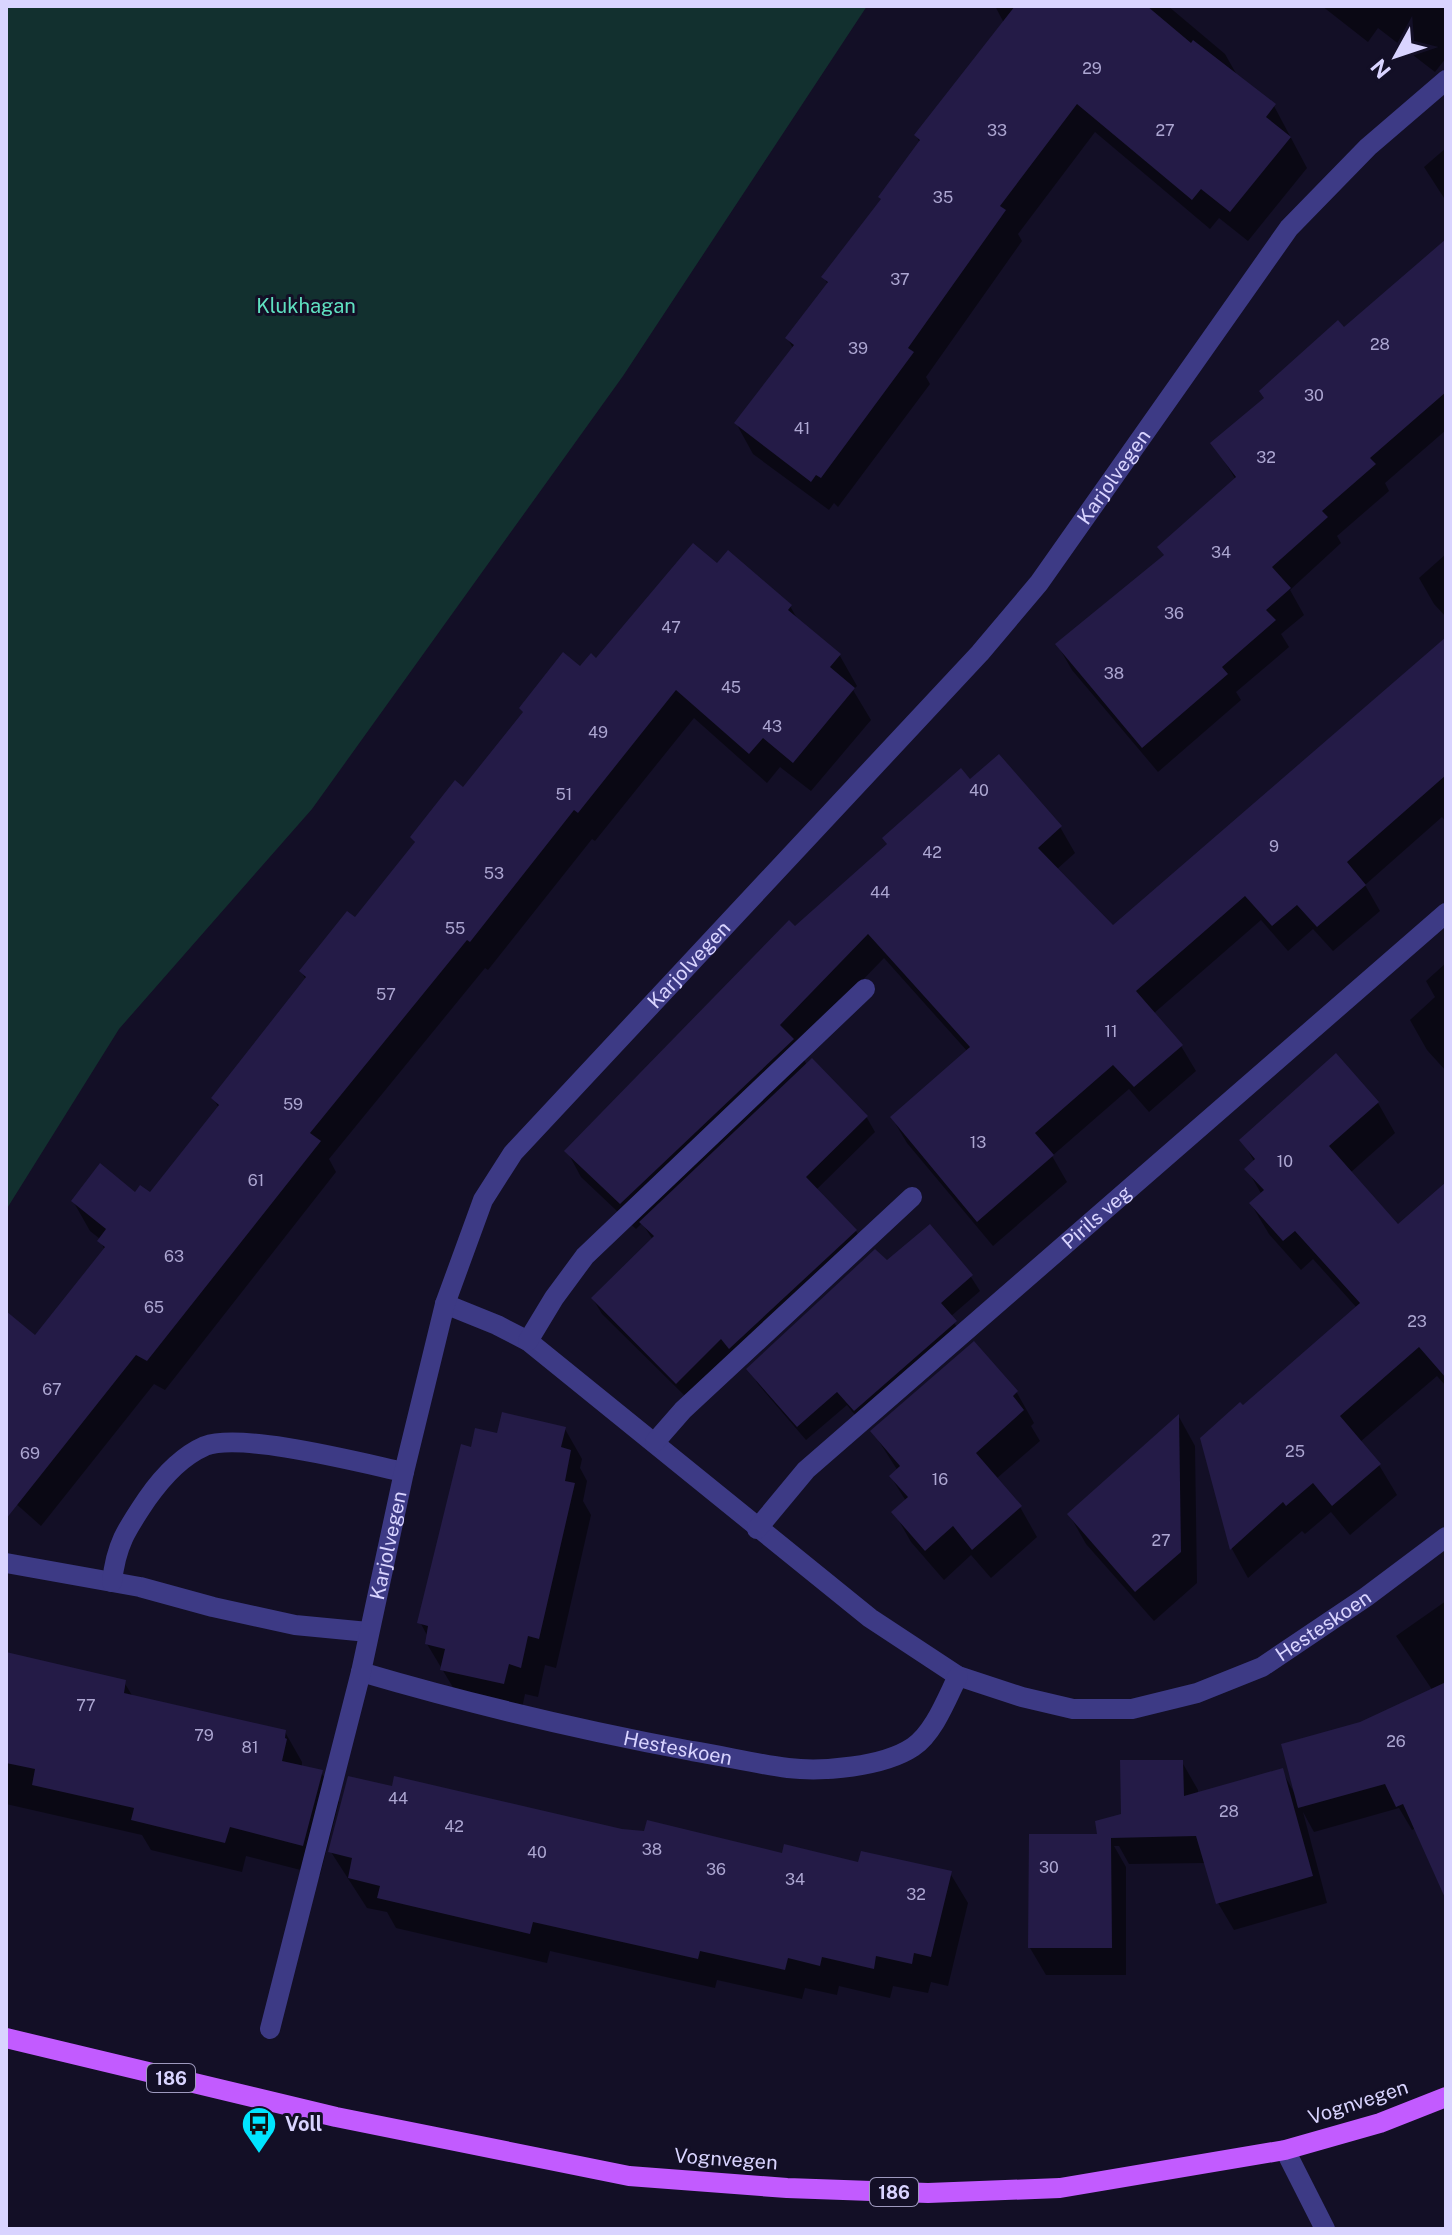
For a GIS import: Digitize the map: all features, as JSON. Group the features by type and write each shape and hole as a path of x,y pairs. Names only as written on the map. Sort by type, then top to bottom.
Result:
{"main road":[{"name":"Vognvegen","path":"6,2038 336,2117 629,2176 787,2188 928,2193 1060,2188 1285,2150 1380,2123 1446,2097"}],"street":[{"name":"Karjolvegen","path":"270,2029 361,1672 404,1472 445,1304 483,1200 513,1153 980,653 1039,583 1289,228 1368,147 1446,80"},
{"name":"Pirils veg","path":"757,1529 806,1470 1446,913"},
{"path":"528,1341 585,1256 865,989"},
{"path":"655,1442 683,1410 912,1197"},
{"name":"Hesteskoen","path":"445,1304 528,1341 870,1618 958,1676 1022,1697 1073,1709 1132,1709 1197,1693 1262,1667 1366,1597 1446,1537"},
{"path":"112,1582 115,1554 129,1526 156,1487 179,1463 206,1446 238,1443 287,1448 404,1472"},
{"path":"6,1563 140,1587 295,1625 368,1632"},
{"name":"Hesteskoen","path":"361,1672 467,1703 651,1743 789,1768 836,1768 891,1757 915,1746 945,1703 958,1676"},
{"path":"1285,2150 1325,2229"}],"green space":[{"name":"Klukhagan","path":"6,6 867,6 623,376 312,809 119,1029 6,1210"}],"building":[{"path":"1015,6 1147,6 1191,43 1193,40 1276,104 1266,117 1291,137 1230,212 1201,189 1192,200 1077,104 1000,206 1006,210 908,348 914,352 821,478 816,475 811,482 734,423 794,345 785,338 828,282 821,277 881,199 878,197 920,140 914,135"},
{"path":"1446,239 1446,392 1370,458 1376,464 1322,511 1328,517 1272,567 1291,588 1266,610 1276,620 1222,667 1228,674 1142,748 1055,644 1164,555 1157,547 1236,477 1210,443 1264,398 1259,391 1338,320 1344,327"},
{"path":"693,543 717,563 728,550 792,605 788,610 841,654 830,667 855,688 793,763 763,738 749,754 676,690 578,813 574,810 470,942 467,940 310,1133 321,1141 147,1361 136,1355 6,1519 6,1311 35,1335 105,1247 97,1241 106,1229 71,1201 100,1163 135,1192 140,1185 150,1192 219,1105 211,1098 306,977 299,971 347,911 355,917 415,842 410,837 455,780 463,787 523,712 519,708 563,652 580,666 591,653 596,658"},
{"path":"1446,637 1446,775 1347,862 1366,885 1317,927 1297,905 1272,926 1245,896 1136,991 1183,1045 1134,1087 1113,1065 1035,1133 1054,1155 977,1222 890,1117 970,1047 868,934 780,1025 794,1039 620,1204 564,1151 789,920 795,926 887,844 882,838 961,768 970,779 999,754 1062,826 1038,848 1113,925"},
{"path":"1336,1053 1379,1102 1329,1146 1398,1224 1446,1182 1446,1378 1419,1347 1340,1416 1381,1464 1332,1506 1313,1483 1286,1506 1283,1502 1230,1550 1200,1438 1240,1402 1243,1405 1360,1303 1295,1231 1283,1241 1249,1203 1264,1190 1244,1169 1255,1159 1239,1140"},
{"path":"812,1058 868,1116 806,1177 857,1230 729,1349 721,1339 676,1384 591,1298 654,1236 639,1222"},
{"path":"930,1224 973,1275 941,1303 957,1321 854,1411 837,1392 797,1427 746,1369 875,1249 887,1260"},
{"path":"974,1341 1018,1391 1013,1396 1024,1410 976,1453 1022,1506 972,1550 953,1526 925,1551 891,1512 908,1497 889,1476 900,1466 870,1431"},
{"path":"502,1412 566,1427 561,1447 571,1450 565,1481 575,1483 539,1639 528,1636 521,1668 509,1664 504,1684 440,1670 445,1649 425,1644 428,1626 417,1623 461,1444 471,1447 475,1428 497,1433"},
{"path":"1179,1414 1181,1552 1135,1592 1067,1514"},
{"path":"6,1652 126,1680 124,1693 286,1730 282,1761 323,1770 303,1846 230,1827 225,1843 131,1820 134,1808 32,1785 35,1769 6,1763"},
{"path":"1446,1682 1446,1900 1403,1804 1396,1807 1385,1784 1298,1808 1281,1744 1360,1722"},
{"path":"1120,1760 1183,1760 1184,1796 1283,1768 1313,1876 1216,1904 1196,1836 1111,1838 1112,1948 1028,1948 1029,1834 1097,1834 1095,1821 1121,1814"},
{"path":"348,1776 392,1786 394,1776 622,1829 644,1831 647,1820 782,1853 784,1844 858,1862 861,1851 952,1871 931,1957 914,1953 912,1964 876,1956 874,1969 822,1957 820,1966 788,1958 785,1970 700,1951 698,1959 533,1922 530,1934 377,1898 380,1886 348,1878 352,1858 328,1852"}],"place":[{"name":"Voll","path":"259,2155"}]}
